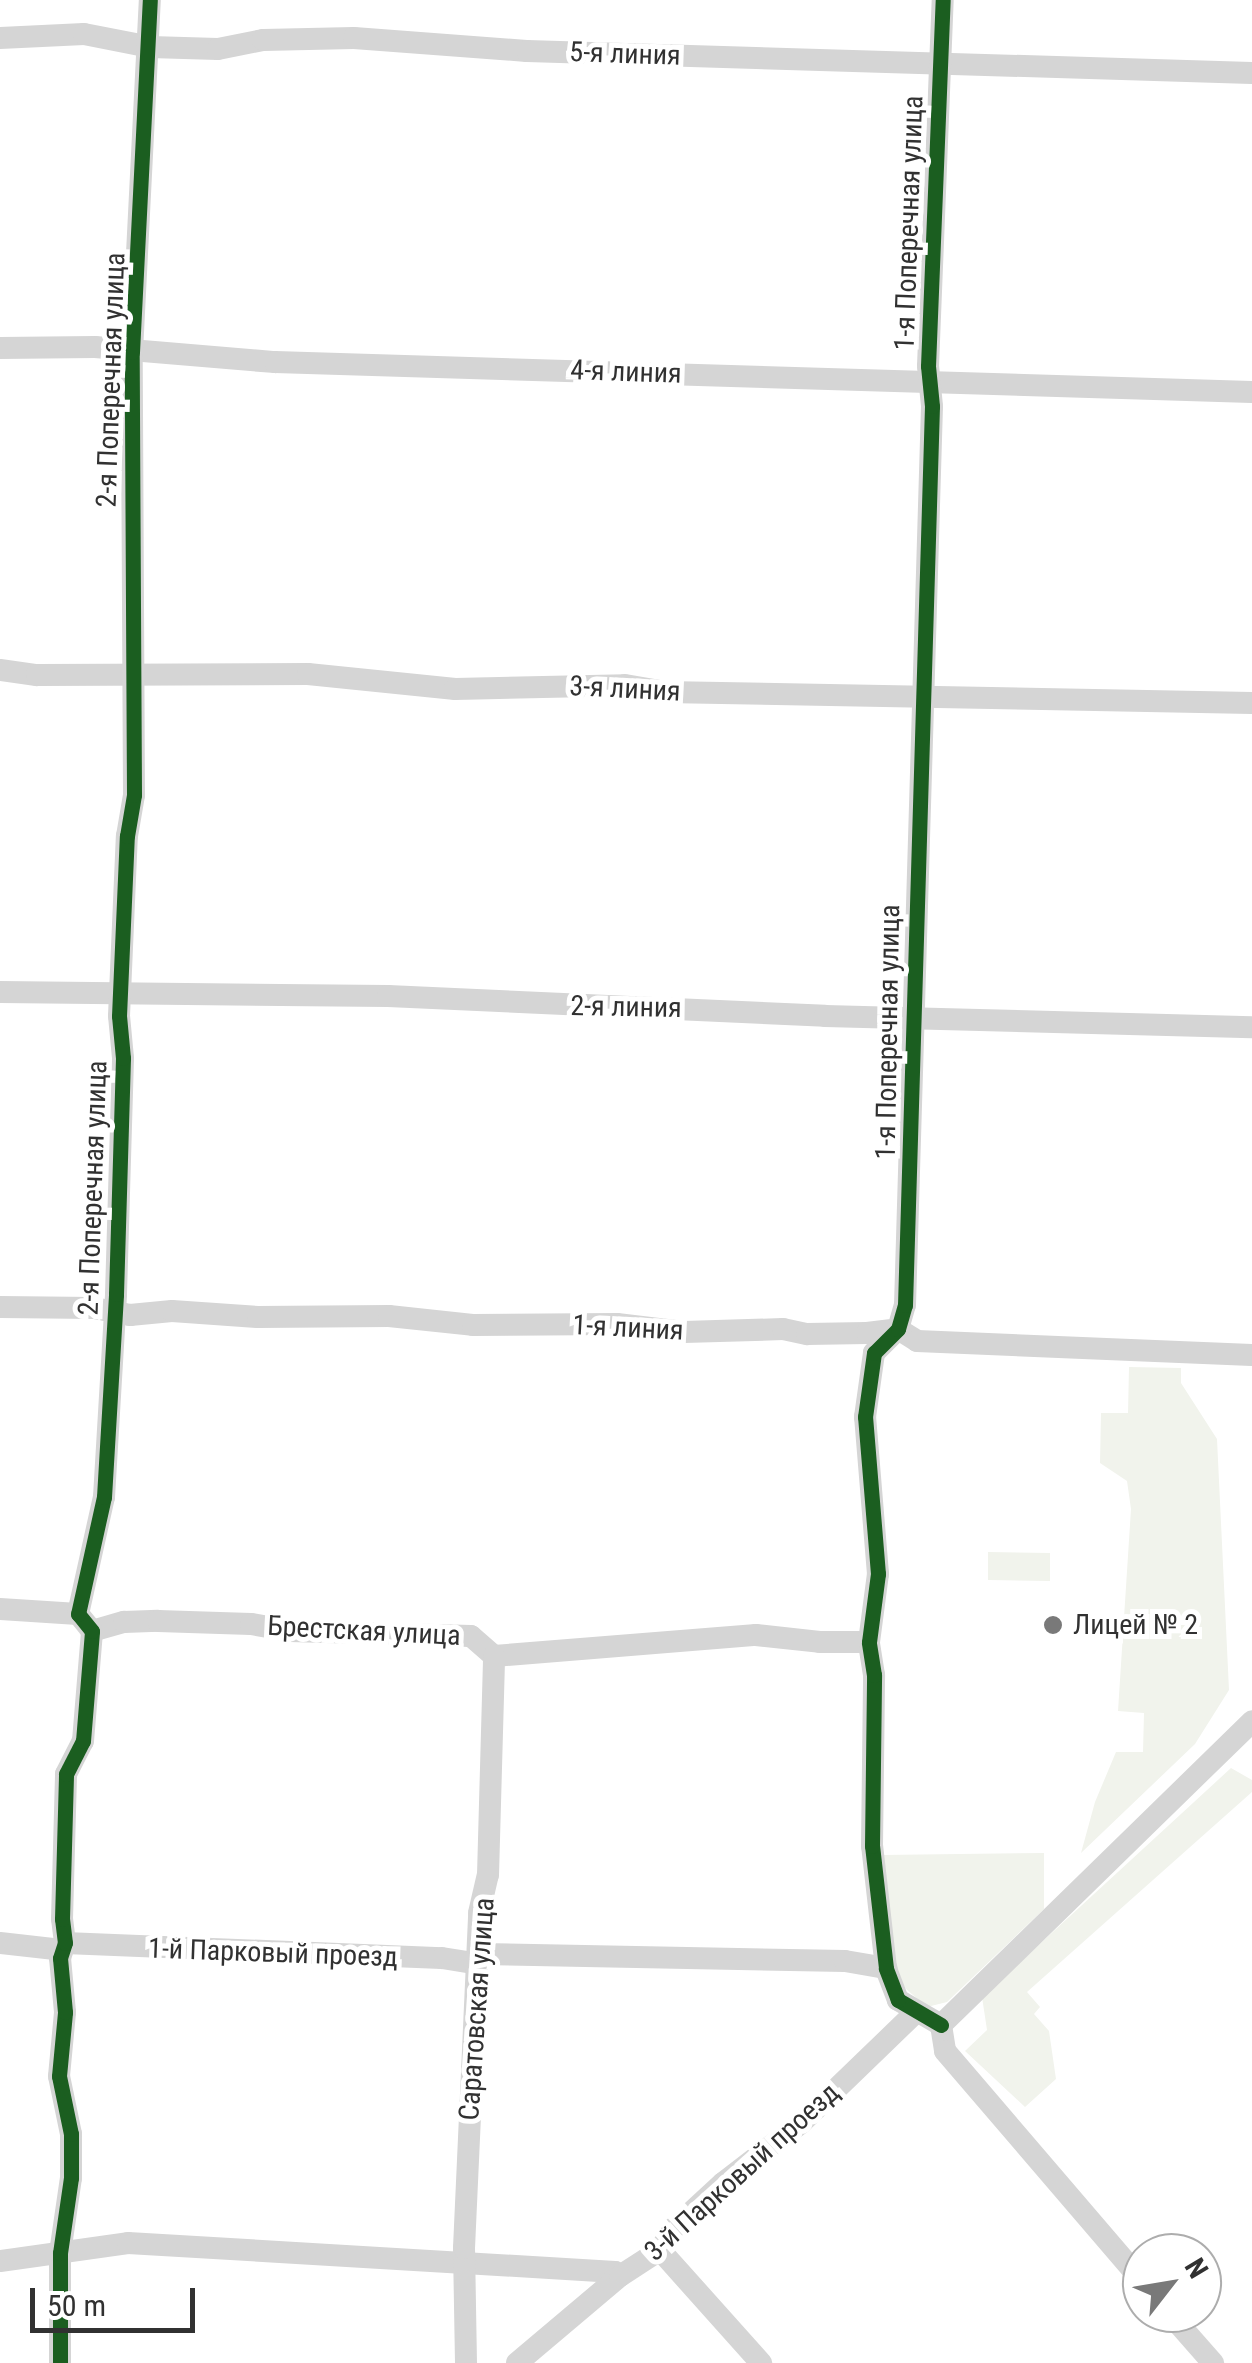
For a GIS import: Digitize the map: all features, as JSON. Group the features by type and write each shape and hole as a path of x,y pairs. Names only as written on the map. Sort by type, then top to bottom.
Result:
{"street":[{"name":"2-я Поперечная улица","path":"60,2363 60,2253 71,2178 71,2134 59,2076 65,2012 62,1919 66,1774 83,1741 85,1622 104,1497 114,1312 120,994 126,854 134,795 132,352 150,0"},
{"name":"1-я Поперечная улица","path":"915,2013 898,2000 886,1968 872,1846 874,1675 869,1642 878,1574 865,1416 874,1354 898,1329 906,1305 943,0"},
{"name":"5-я линия","path":"0,38 84,34 150,47 218,49 264,40 354,38 544,51 1252,73"},
{"name":"4-я линия","path":"0,348 95,348 275,362 1252,392"},
{"name":"3-я линия","path":"0,670 37,675 308,674 455,688 625,685 664,692 1252,703"},
{"name":"2-я линия","path":"0,992 388,996 1252,1027"},
{"name":"1-я линия","path":"0,1307 389,1316 474,1325 617,1324 684,1332 783,1329 867,1333 898,1329 917,1341 1252,1355"},
{"name":"Брестская улица","path":"0,1609 85,1622 251,1624 290,1631 470,1636 494,1656 756,1635 820,1642 869,1642"},
{"name":"Саратовская улица","path":"466,2363 464,2263 479,1913 488,1875 494,1656"},
{"path":"940,2025 1252,1721"},
{"name":"1-й Парковый проезд","path":"0,1943 480,1959 845,1961 886,1968"},
{"path":"915,2013 940,2025"},
{"name":"3-й Парковый проезд","path":"517,2363 620,2276 660,2250 674,2228 722,2183 801,2124 915,2013"},
{"path":"940,2025 946,2052 1122,2258"},
{"path":"0,2261 128,2243 615,2272 620,2276"},
{"path":"660,2250 760,2363"},
{"path":"1187,2333 1213,2363"}],"shaded area":[{"path":"1129,1367 1181,1368 1181,1383 1217,1439 1229,1690 1195,1744 1081,1853 1095,1802 1116,1752 1143,1752 1144,1713 1118,1711 1131,1509 1127,1481 1100,1463 1101,1413 1128,1413"},
{"path":"988,1552 1050,1553 1050,1581 988,1580"},
{"path":"1231,1768 1252,1780 1252,1792 1027,1992 1040,2007 1034,2014 1049,2031 1056,2079 1025,2107 965,2051 987,2030 982,1997"},
{"path":"1044,1853 1044,1909 947,2002 927,2007 906,1989 891,1965 882,1855"}],"cycle path":[{"path":"60,2363 60,2253 71,2178 71,2134 59,2076 65,2012 60,1958 65,1943 62,1919 66,1774 83,1741 92,1631 78,1614 104,1497 116,1294 123,1058 119,1016 127,836 134,795 132,352 150,0"},
{"path":"941,2025 898,2000 886,1968 872,1846 874,1675 869,1642 878,1574 865,1417 874,1353 898,1329 905,1305 932,406 928,366 943,0"}],"place":[{"name":"Лицей № 2","path":"1053,1625"}]}
